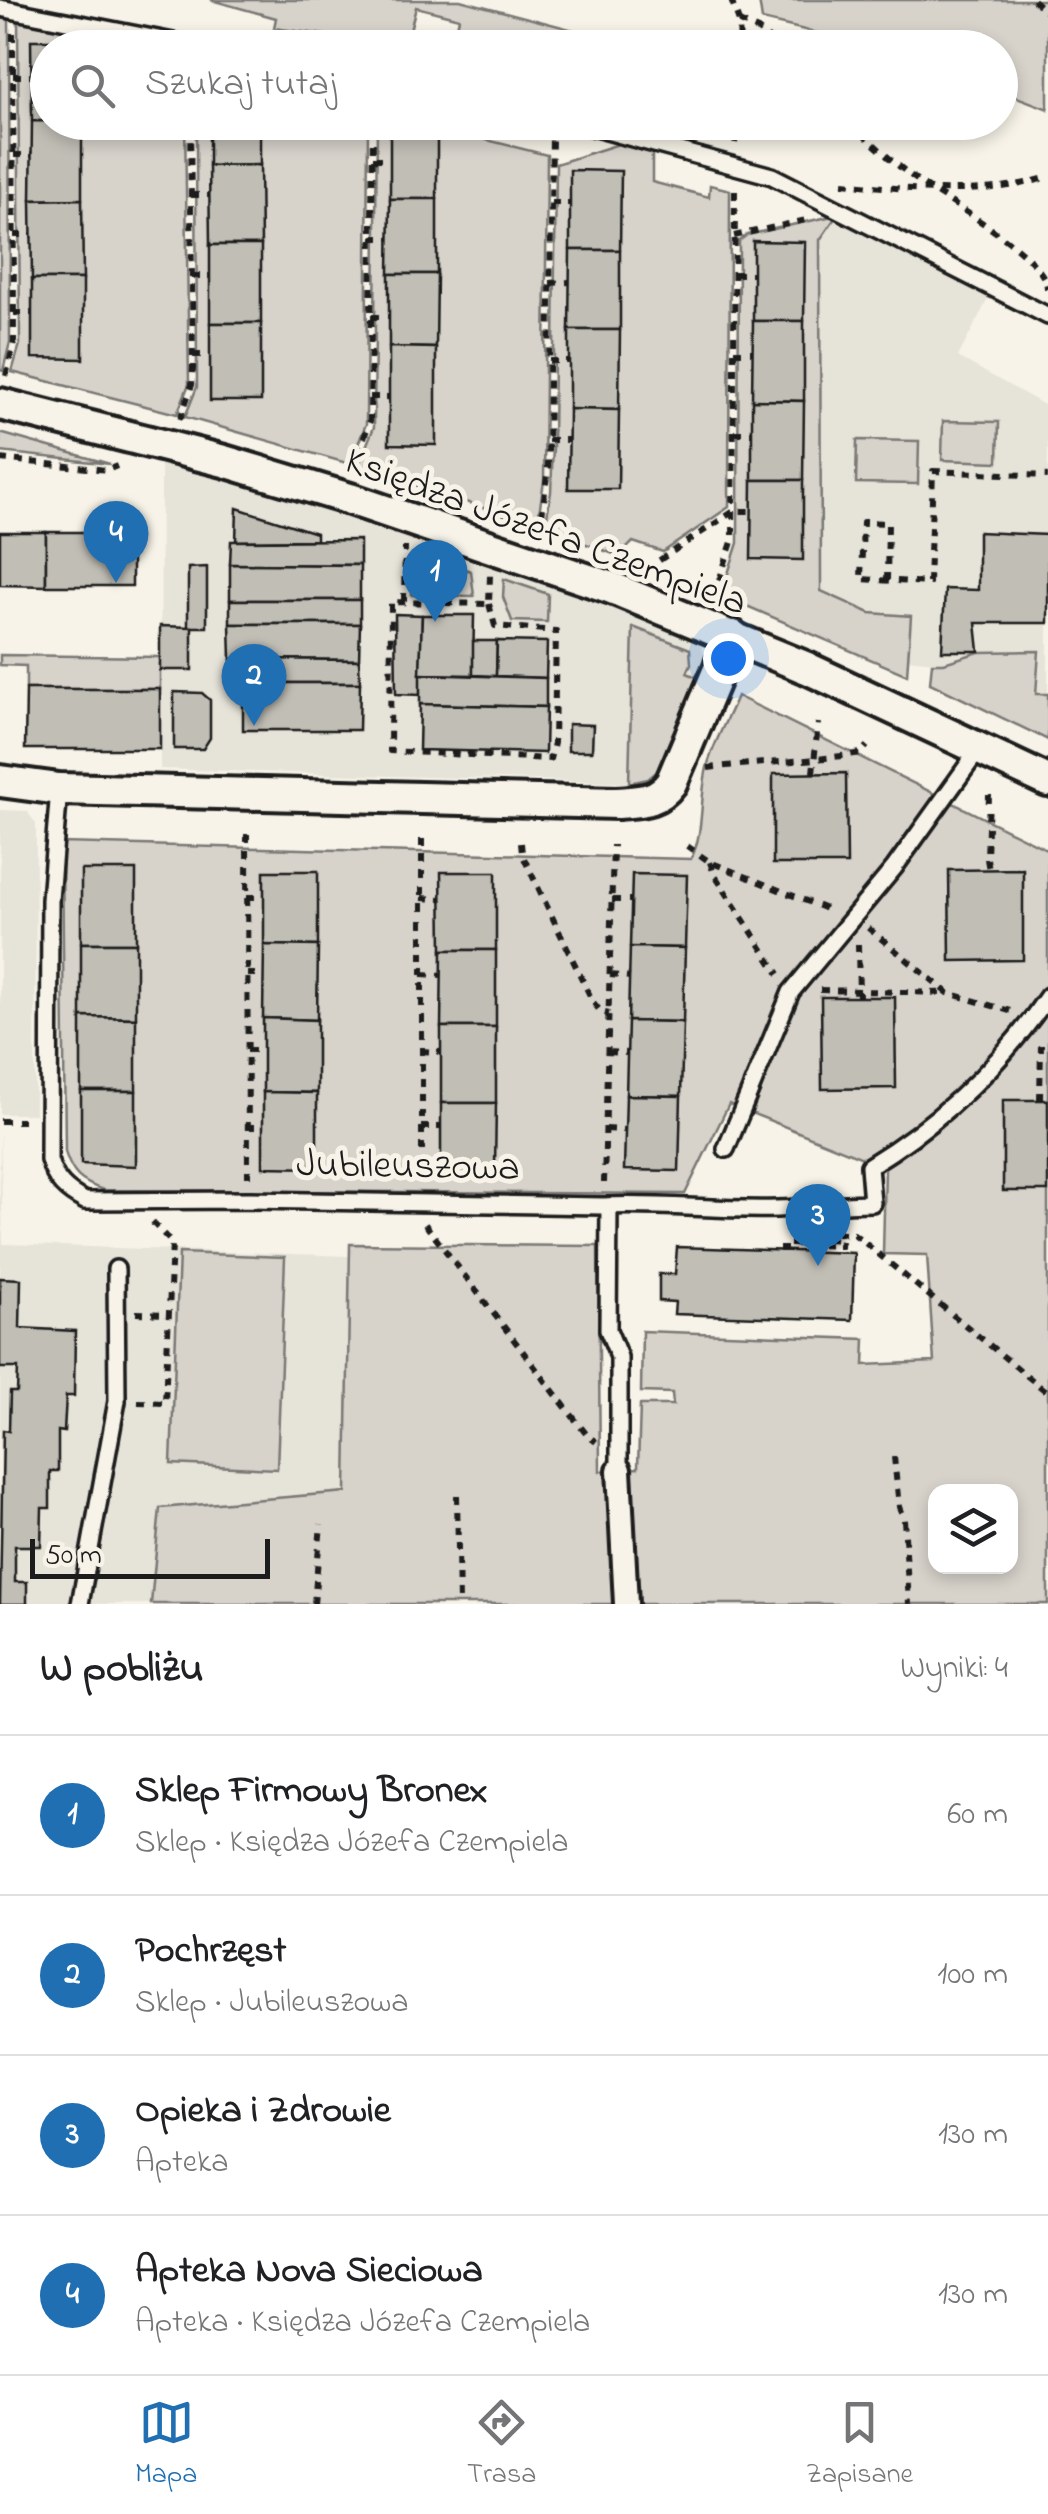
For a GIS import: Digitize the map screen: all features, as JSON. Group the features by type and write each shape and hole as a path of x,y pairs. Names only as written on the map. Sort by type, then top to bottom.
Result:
{"street":[{"name":"Księdza Józefa Czempiela","path":"3,390 350,499 612,588 733,636 1048,780"},
{"path":"0,781 59,789 618,803 652,800 671,783 733,636"},
{"path":"619,1464 626,1604"}],"lane":[{"path":"6,9 113,30"},
{"path":"643,140 772,176 1047,316"},
{"path":"726,1148 791,992 928,824 980,748"},
{"name":"Jubileuszowa","path":"59,789 50,900 49,1160 66,1191 85,1202 249,1200 606,1206 634,1203 705,1209 872,1203 869,1166 956,1104 1048,996"},
{"path":"606,1206 608,1330 620,1357 619,1464"},
{"path":"80,1604 117,1401 116,1269"}],"path":[{"path":"731,0 739,30"},
{"path":"1033,0 1048,13"},
{"path":"3,390 14,342 13,76 6,9"},
{"path":"739,22 758,30"},
{"path":"13,76 30,76"},
{"path":"180,420 192,384 190,140"},
{"path":"352,469 370,422 373,140"},
{"path":"540,532 548,479 552,140"},
{"path":"873,140 928,188 996,234 1036,267 1047,281 1047,316"},
{"path":"14,155 32,155"},
{"path":"372,159 390,159"},
{"path":"714,596 732,548 734,511 736,164"},
{"path":"828,182 885,188 1014,188 1048,177"},
{"path":"191,195 210,195"},
{"path":"551,203 570,203"},
{"path":"734,236 842,210"},
{"path":"14,235 32,235"},
{"path":"372,238 389,238"},
{"path":"734,274 753,274"},
{"path":"192,276 210,276"},
{"path":"550,282 570,282"},
{"path":"14,313 32,313"},
{"path":"371,317 389,317"},
{"path":"734,352 752,352"},
{"path":"193,355 210,355"},
{"path":"549,361 569,361"},
{"path":"370,396 389,397"},
{"path":"734,433 752,432"},
{"path":"548,440 568,440"},
{"path":"0,459 107,470 132,460"},
{"path":"888,581 888,522 862,522 861,579 888,581 929,583 933,471 1048,476"},
{"path":"646,570 734,511 752,511"},
{"path":"404,601 406,541"},
{"path":"489,604 392,602 390,751 550,759 554,743 556,631 495,626 489,604 490,583"},
{"path":"813,773 818,723"},
{"path":"702,769 773,760 813,762 861,753 866,746"},
{"path":"989,796 990,870"},
{"path":"247,834 249,1200"},
{"path":"422,839 422,1127 415,1204 587,1435 619,1464"},
{"path":"521,843 522,854 593,1002 601,1012 610,1014"},
{"path":"606,1206 614,845"},
{"path":"687,846 710,862 852,920"},
{"path":"247,897 264,897"},
{"path":"422,898 441,899"},
{"path":"612,900 631,900"},
{"path":"859,998 858,932 859,926 866,926 948,993 1034,1016 1042,1022 1040,1100"},
{"path":"246,974 264,974"},
{"path":"422,974 442,975"},
{"path":"610,976 630,977"},
{"path":"247,1050 263,1050"},
{"path":"422,1052 442,1052"},
{"path":"608,1052 628,1053"},
{"path":"247,1127 262,1127"},
{"path":"422,1127 441,1127"},
{"path":"606,1129 625,1130"},
{"path":"780,1209 779,1229 854,1234 1048,1393"},
{"path":"779,1238 779,1250 790,1250 790,1244 842,1246 842,1240 797,1237 798,1230"},
{"path":"117,1401 166,1403 172,1243"},
{"path":"116,1312 170,1314"},
{"path":"894,1458 899,1508 904,1519 909,1604"},
{"path":"457,1495 458,1604"},
{"path":"314,1604 321,1524"}],"shaded area":[{"path":"211,0 460,0 574,30 457,30 459,18 416,7 410,30 289,30 274,28 276,18"},
{"path":"759,0 1048,0 1048,109 1018,98 1018,30 805,30 762,20"},
{"path":"0,15 9,17 10,342 3,371 0,370"},
{"path":"18,19 76,30 30,30 30,140 185,140 189,384 177,414 12,372 20,344"},
{"path":"196,140 368,140 366,424 350,464 185,417 197,387"},
{"path":"377,140 487,140 547,155 544,481 537,526 358,466 374,427"},
{"path":"625,142 652,149 652,182 709,197 710,185 730,190 729,507 663,552 633,542 619,556 545,529 553,446 556,164"},
{"path":"837,215 990,295 958,357 1048,407 1048,694 1036,695 979,652 944,663 908,659 910,616 870,613 821,591 820,240"},
{"path":"837,215 820,240 821,591 870,613 911,616 907,675 721,595 738,543 739,241 747,235"},
{"path":"943,421 999,422 998,462 942,460"},
{"path":"0,433 110,464 0,452"},
{"path":"857,440 919,441 918,484 856,483"},
{"path":"161,461 450,548 685,634 700,645 705,655 704,667 659,771 634,783 160,769"},
{"path":"419,554 471,571 474,596 412,595 412,557"},
{"path":"504,579 548,594 547,622 512,621 503,597"},
{"path":"633,627 690,649 687,673 699,678 665,765 648,779 629,783"},
{"path":"1039,651 1036,694 1048,694 1048,740 930,683 932,663 979,652"},
{"path":"0,655 160,657 160,689 26,689 26,666 0,665"},
{"path":"737,696 1048,850 1048,1604 151,1604 160,1508 346,1492 350,1244 598,1246 600,1471 638,1468 640,1405 673,1405 672,1393 641,1392 642,1331 865,1339 864,1365 934,1362 927,1255 883,1254 885,1167 729,1104 685,1194 103,1190 78,1177 65,1152 62,843 691,859 698,837 708,764"},
{"path":"0,810 27,811 36,824 35,1114 0,1114"},
{"path":"0,1127 3,1244 349,1256 346,1492 160,1508 151,1604 0,1604"},
{"path":"179,1253 285,1257 277,1469 171,1464"}],"building":[{"path":"32,140 82,140 82,199 31,200"},
{"path":"209,140 260,140 260,165 209,166"},
{"path":"390,140 437,140 437,199 390,199"},
{"path":"260,165 261,245 210,245 209,166"},
{"path":"570,170 621,171 620,250 570,250"},
{"path":"82,199 83,279 32,279 31,200"},
{"path":"390,199 437,199 437,274 389,274"},
{"path":"753,241 805,242 804,321 753,321"},
{"path":"210,245 261,245 261,323 210,323"},
{"path":"570,250 620,250 620,330 569,330"},
{"path":"389,274 437,274 436,348 389,347"},
{"path":"32,279 83,279 83,359 32,358"},
{"path":"753,321 804,321 804,401 752,400"},
{"path":"210,323 261,323 261,401 210,401"},
{"path":"569,330 620,330 619,410 569,409"},
{"path":"389,347 436,348 436,445 389,444"},
{"path":"752,400 804,401 803,480 752,480"},
{"path":"569,409 619,410 618,489 568,489"},
{"path":"752,480 803,480 803,560 751,559"},
{"path":"237,508 316,533 316,540 236,541"},
{"path":"0,532 46,532 46,586 0,585"},
{"path":"46,532 132,532 132,586 46,586"},
{"path":"978,532 1048,535 1048,623 976,623 979,651 942,651 945,589 978,590"},
{"path":"360,540 360,565 230,564 231,541"},
{"path":"230,564 360,565 360,600 230,600"},
{"path":"207,567 207,627 188,627 188,568"},
{"path":"230,600 360,600 360,624 230,624"},
{"path":"395,614 422,615 420,695 396,694"},
{"path":"422,615 474,615 473,675 420,674"},
{"path":"230,624 360,624 359,660 231,659"},
{"path":"160,626 192,627 192,670 160,670"},
{"path":"473,641 497,641 496,676 473,675"},
{"path":"497,641 547,642 546,678 496,676"},
{"path":"231,659 359,660 360,683 231,683"},
{"path":"420,674 546,678 546,707 420,704"},
{"path":"243,683 360,683 359,730 243,730"},
{"path":"26,689 160,689 160,749 25,749"},
{"path":"174,692 202,693 210,700 210,738 203,749 174,749"},
{"path":"420,704 546,707 545,753 419,750"},
{"path":"568,724 593,725 592,751 568,751"},
{"path":"846,773 847,864 773,864 773,774"},
{"path":"1023,869 1023,960 950,961 949,870"},
{"path":"81,870 136,870 136,943 81,943"},
{"path":"264,871 318,871 318,946 264,945"},
{"path":"441,872 496,872 496,950 442,950"},
{"path":"632,874 687,875 685,948 630,947"},
{"path":"81,943 136,943 136,1018 81,1017"},
{"path":"264,945 318,946 317,1020 263,1018"},
{"path":"630,947 685,948 683,1022 628,1021"},
{"path":"442,950 496,950 496,1027 441,1027"},
{"path":"821,997 895,997 896,1088 822,1089"},
{"path":"81,1017 136,1018 136,1091 81,1091"},
{"path":"263,1018 317,1020 317,1093 263,1092"},
{"path":"628,1021 683,1022 681,1096 626,1095"},
{"path":"441,1027 496,1027 496,1103 441,1103"},
{"path":"81,1091 136,1091 136,1166 81,1164"},
{"path":"263,1092 317,1093 317,1168 263,1167"},
{"path":"626,1095 681,1096 679,1171 624,1170"},
{"path":"1003,1100 1048,1100 1048,1191 1003,1191"},
{"path":"441,1103 496,1103 495,1169 441,1169"},
{"path":"677,1247 854,1253 852,1320 674,1314 675,1302 659,1301 659,1274 675,1274"},
{"path":"0,1278 21,1279 20,1328 75,1331 74,1396 66,1396 64,1432 58,1431 58,1471 50,1471 50,1508 42,1508 41,1546 15,1546 15,1582 27,1582 27,1604 0,1604 3,1430 9,1431 10,1392 17,1392 18,1368 0,1368"}],"place":[{"name":"Apteka Nova Sieciowa","path":"116,583"},
{"name":"Sklep Firmowy Bronex","path":"435,622"},
{"name":"Pochrzęst","path":"254,726"},
{"name":"Opieka i Zdrowie","path":"818,1266"}]}
